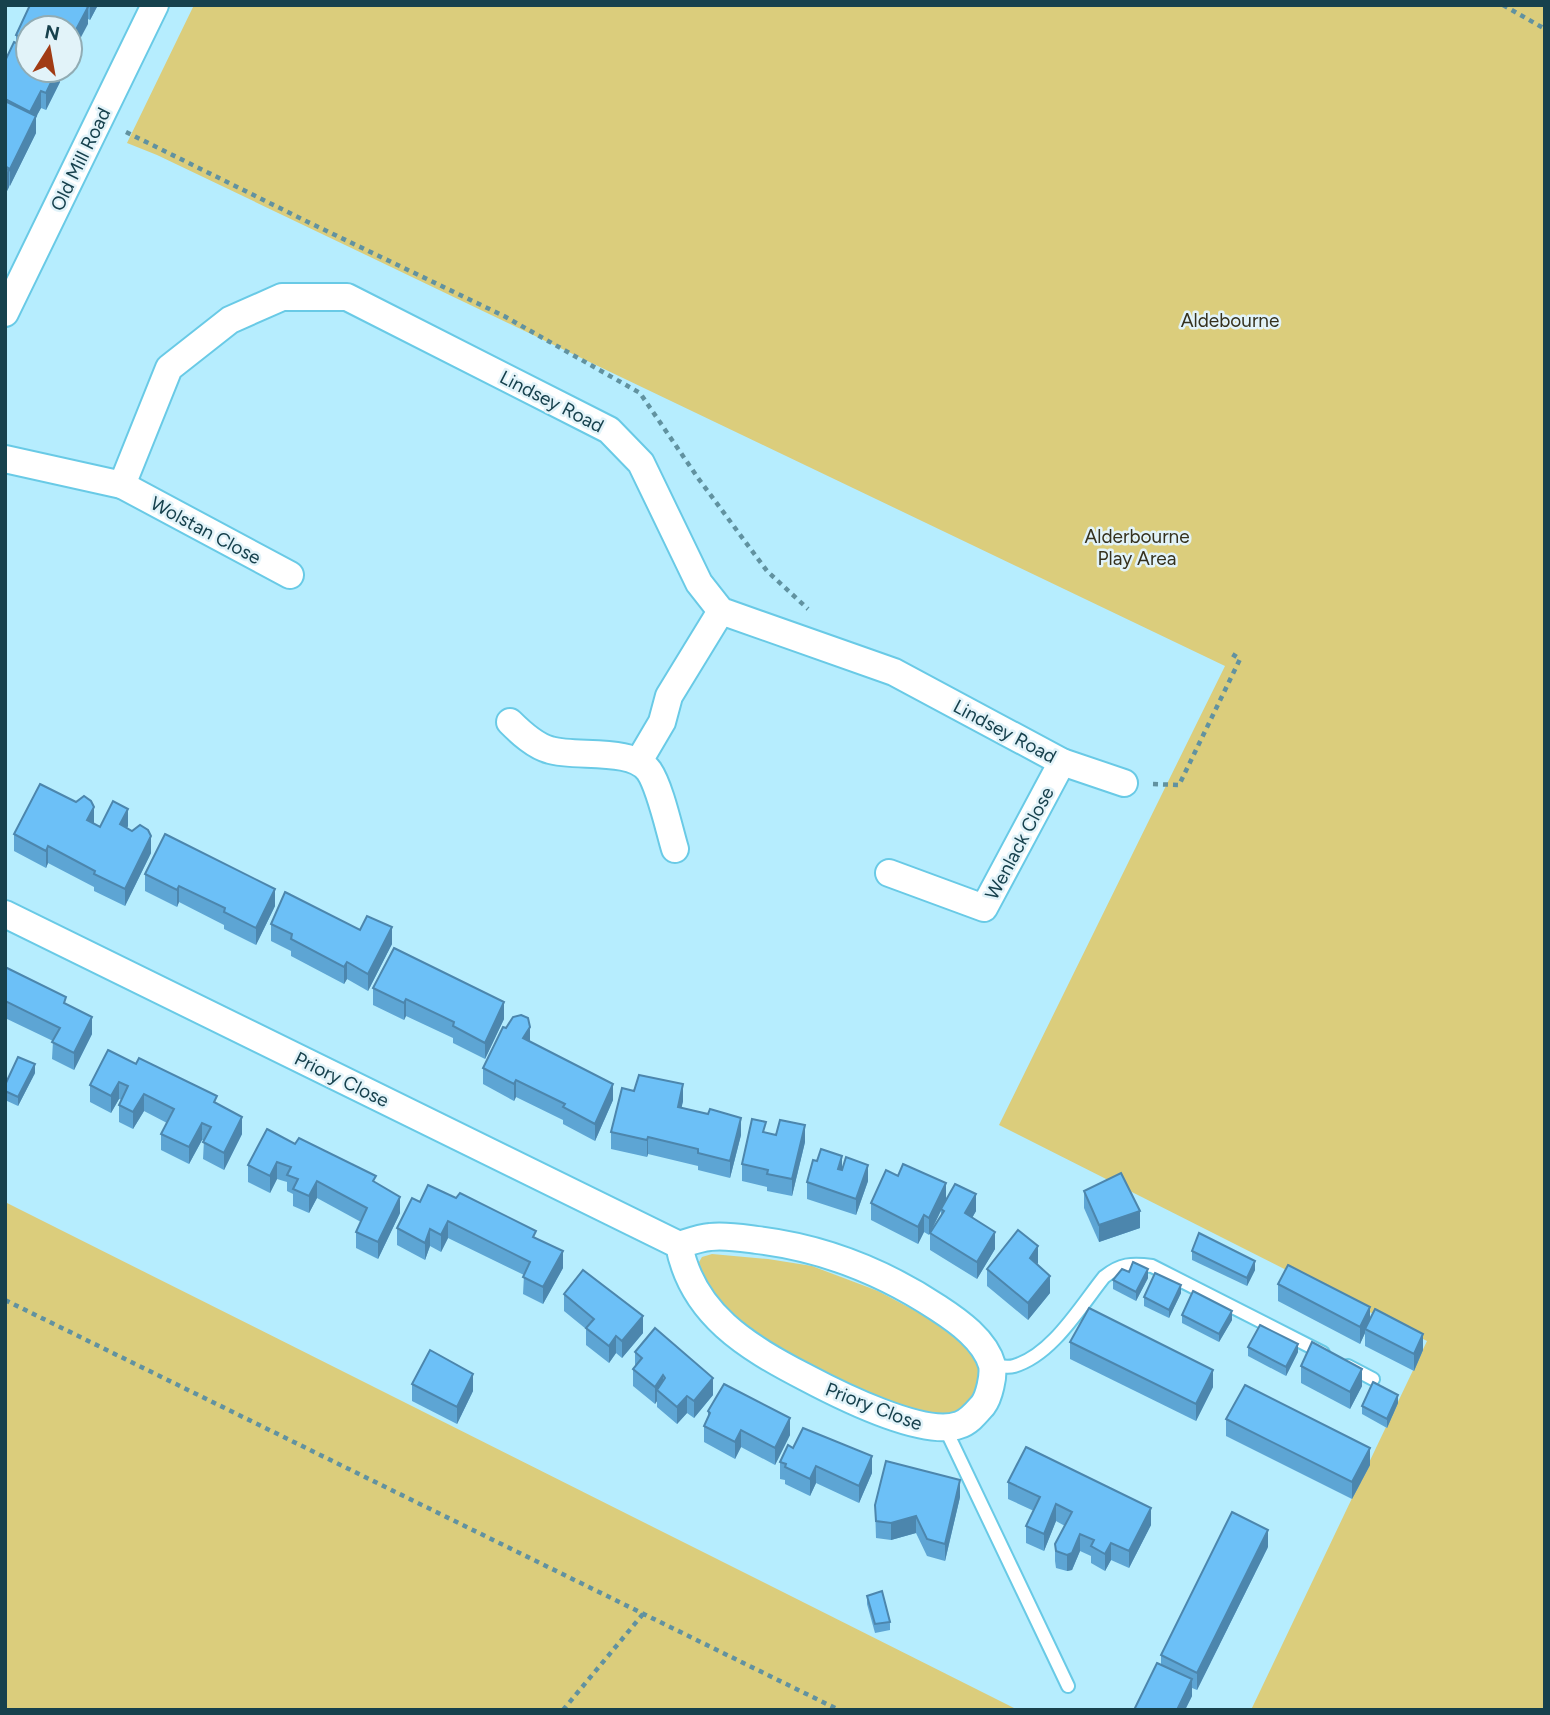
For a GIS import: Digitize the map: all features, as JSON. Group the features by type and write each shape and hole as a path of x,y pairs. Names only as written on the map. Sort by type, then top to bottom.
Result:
{"street":[{"name":"Old Mill Road","path":"5,313 155,5"},
{"name":"Lindsey Road","path":"122,485 169,368 230,320 282,296 346,297 610,430 641,463 699,583 721,611 894,672 1062,762 1124,783"},
{"path":"5,459 122,485"},
{"name":"Wolstan Close","path":"122,485 290,575"},
{"path":"639,761 662,722 669,696 721,611"},
{"path":"510,722 551,751 608,755 639,761 652,777 675,849"},
{"name":"Wenlack Close","path":"889,873 984,908 1062,762"},
{"name":"Priory Close","path":"5,914 679,1245 682,1263 692,1285 726,1328 773,1360 857,1403 929,1427 960,1425 973,1416 986,1400 992,1365"},
{"path":"679,1245 710,1237 731,1237 785,1244 844,1259 886,1276 952,1317 976,1339 992,1365"}],"lane":[{"path":"992,1365 1011,1367 1034,1358 1049,1345 1104,1277 1113,1269 1132,1262 1152,1266 1373,1379"},
{"path":"945,1428 1068,1686"}],"path":[{"path":"1503,5 1545,29"},
{"path":"1124,783 1179,785 1240,659 1232,654"},
{"path":"5,1300 839,1710"},
{"path":"563,1710 643,1614"}],"green space":[{"name":"Aldebourne","path":"194,5 1545,5 1545,1710 1251,1710 1427,1341 999,1125 1225,666 127,143"},
{"path":"5,1202 1018,1710 5,1710"},
{"path":"712,1254 812,1266 878,1291 927,1317 967,1347 979,1362 983,1394 953,1422 885,1409 758,1340 718,1302 696,1267 702,1257"}],"building":[{"path":"30,5 88,7 84,15 26,14"},
{"path":"14,42 14,84 50,84 46,93 41,91 30,112 5,99 5,61"},
{"path":"5,101 36,116 10,169 5,166"},
{"path":"40,784 76,802 84,796 91,801 94,807 87,820 100,827 113,801 128,809 120,824 132,831 140,825 148,830 151,836 125,889 48,846 46,851 14,834"},
{"path":"165,834 275,889 256,928 224,912 225,908 179,886 177,890 145,874"},
{"path":"285,892 360,930 367,916 392,927 368,974 347,962 344,967 291,939 292,934 271,924"},
{"path":"394,948 504,1002 485,1043 453,1026 454,1022 406,999 404,1003 373,988"},
{"path":"5,967 66,997 64,1003 92,1017 74,1053 52,1042 60,1028 5,1001"},
{"path":"521,1015 528,1018 530,1027 523,1038 613,1084 595,1124 563,1107 565,1104 516,1080 514,1084 483,1068 503,1027 506,1028 513,1017"},
{"path":"108,1050 136,1064 139,1058 217,1096 214,1102 242,1117 224,1153 203,1142 211,1127 202,1123 189,1147 161,1134 174,1109 144,1094 133,1112 119,1105 128,1086 119,1082 111,1096 90,1085"},
{"path":"18,1057 35,1064 18,1097 5,1091 5,1085"},
{"path":"639,1075 683,1084 678,1107 708,1114 710,1109 741,1118 730,1161 698,1153 698,1149 648,1137 647,1140 611,1132 622,1088 634,1091"},
{"path":"752,1119 766,1122 763,1132 776,1135 780,1120 805,1125 792,1179 767,1174 768,1170 742,1164"},
{"path":"267,1129 295,1144 299,1138 376,1176 373,1181 400,1197 378,1242 356,1232 367,1208 317,1181 309,1196 293,1189 298,1179 287,1175 291,1167 277,1162 270,1176 248,1165"},
{"path":"821,1149 842,1156 838,1169 842,1170 846,1157 868,1165 856,1199 807,1182 813,1160 817,1161"},
{"path":"903,1164 946,1183 929,1218 924,1215 918,1227 871,1203 886,1170 898,1176"},
{"path":"1121,1173 1140,1211 1099,1225 1084,1191"},
{"path":"955,1184 976,1194 965,1213 995,1232 977,1262 930,1233 944,1211 941,1209"},
{"path":"428,1185 456,1198 460,1193 536,1231 533,1237 563,1251 543,1287 523,1277 530,1262 448,1221 441,1235 430,1229 425,1243 397,1228 412,1198 420,1202"},
{"path":"1018,1230 1038,1246 1030,1258 1050,1276 1028,1303 987,1269"},
{"path":"1199,1233 1255,1261 1247,1278 1192,1251"},
{"path":"1133,1262 1148,1269 1136,1292 1113,1280 1122,1269 1129,1272"},
{"path":"1288,1265 1370,1307 1360,1327 1278,1284"},
{"path":"583,1270 643,1316 622,1341 616,1336 609,1346 586,1328 594,1319 564,1294"},
{"path":"1155,1273 1181,1285 1169,1310 1144,1297"},
{"path":"1193,1291 1232,1311 1219,1334 1182,1315"},
{"path":"1089,1308 1213,1370 1196,1404 1070,1342"},
{"path":"1375,1309 1423,1334 1414,1354 1365,1329"},
{"path":"1260,1325 1298,1344 1286,1367 1248,1347"},
{"path":"655,1328 713,1378 694,1401 687,1396 677,1407 657,1390 665,1378 663,1375 655,1387 633,1369 642,1358 635,1352"},
{"path":"1312,1342 1362,1369 1350,1392 1301,1366"},
{"path":"430,1350 473,1374 457,1407 412,1384"},
{"path":"1373,1382 1398,1395 1387,1419 1362,1406"},
{"path":"724,1384 790,1418 775,1448 741,1430 735,1442 704,1426 710,1413 708,1411"},
{"path":"1245,1385 1370,1448 1352,1482 1226,1419"},
{"path":"803,1428 872,1456 859,1486 816,1466 810,1479 780,1462 788,1445 793,1448"},
{"path":"1026,1447 1151,1508 1129,1551 1111,1543 1105,1554 1091,1546 1094,1540 1080,1534 1072,1553 1067,1555 1056,1551 1055,1544 1072,1512 1056,1504 1044,1534 1026,1526 1040,1497 1008,1482"},
{"path":"886,1461 960,1480 945,1544 927,1539 916,1516 891,1523 876,1521 875,1505"},
{"path":"1232,1512 1268,1530 1197,1673 1161,1655"},
{"path":"882,1591 890,1622 875,1624 867,1596"},
{"path":"1157,1663 1192,1679 1177,1710 1134,1710"}],"park label":[{"name":"Alderbourne Play Area","path":"1137,547"}]}
